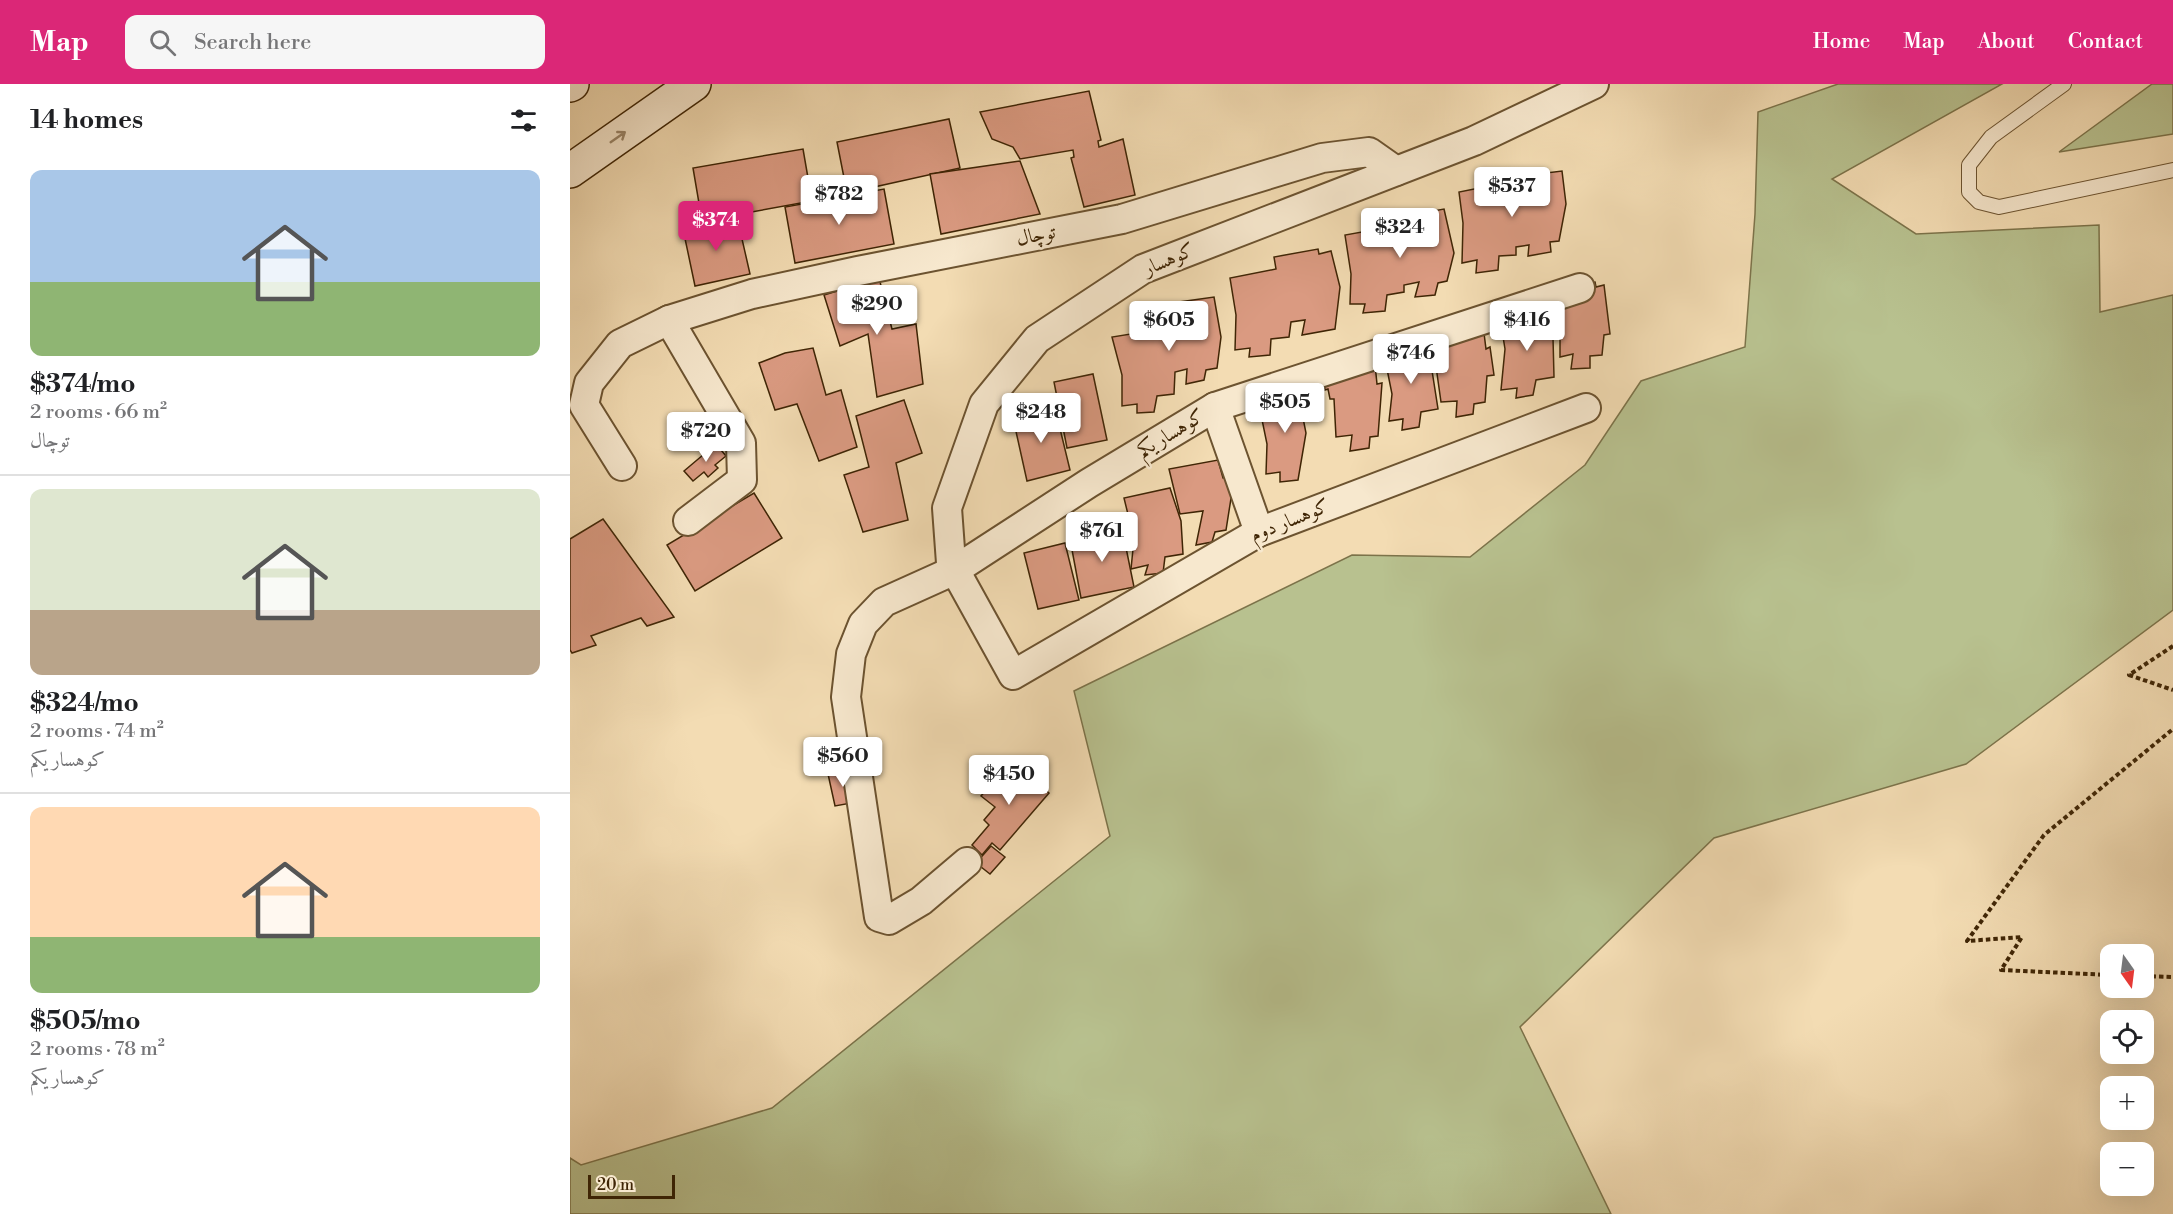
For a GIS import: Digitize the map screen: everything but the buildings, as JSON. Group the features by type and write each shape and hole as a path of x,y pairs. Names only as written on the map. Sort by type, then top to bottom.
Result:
{"main road":[{"path":"570,171 694,84"}],"street":[{"name":"کوهسار","path":"1013,675 951,563 947,508 984,404 1036,339 1143,269 1474,141 1594,84"},
{"name":"توچال","path":"622,466 584,405 590,383 620,344 669,320 752,294 1122,219 1322,158 1369,152 1395,171"},
{"name":"کوهسار یکم","path":"967,862 921,901 889,920 879,917 846,697 851,654 862,624 884,602 955,570 1089,483 1215,407 1580,288"},
{"path":"669,320 741,443 742,480 688,521"},
{"path":"1215,407 1259,532"},
{"name":"کوهسار دوم","path":"1013,675 1259,532 1586,408"}],"lane":[{"path":"2064,84 1991,137 1969,165 1969,192 1979,202 1999,207 2173,170"}],"path":[{"path":"2173,646 2129,675 2173,690"},
{"path":"2100,975 2001,970 2022,937 1967,941 2044,835 2173,729"},
{"path":"2154,976 2173,977"}],"green space":[{"path":"1838,84 2002,84 1832,179 1916,234 2099,225 2100,312 2173,295 2173,610 1966,764 1714,838 1520,1027 1611,1214 570,1214 570,1158 581,1165 772,1108 1110,836 1074,691 1352,555 1470,557 1585,465 1641,381 1745,347 1755,214 1758,112"},
{"path":"2152,84 2173,84 2173,134 2059,152"}]}
